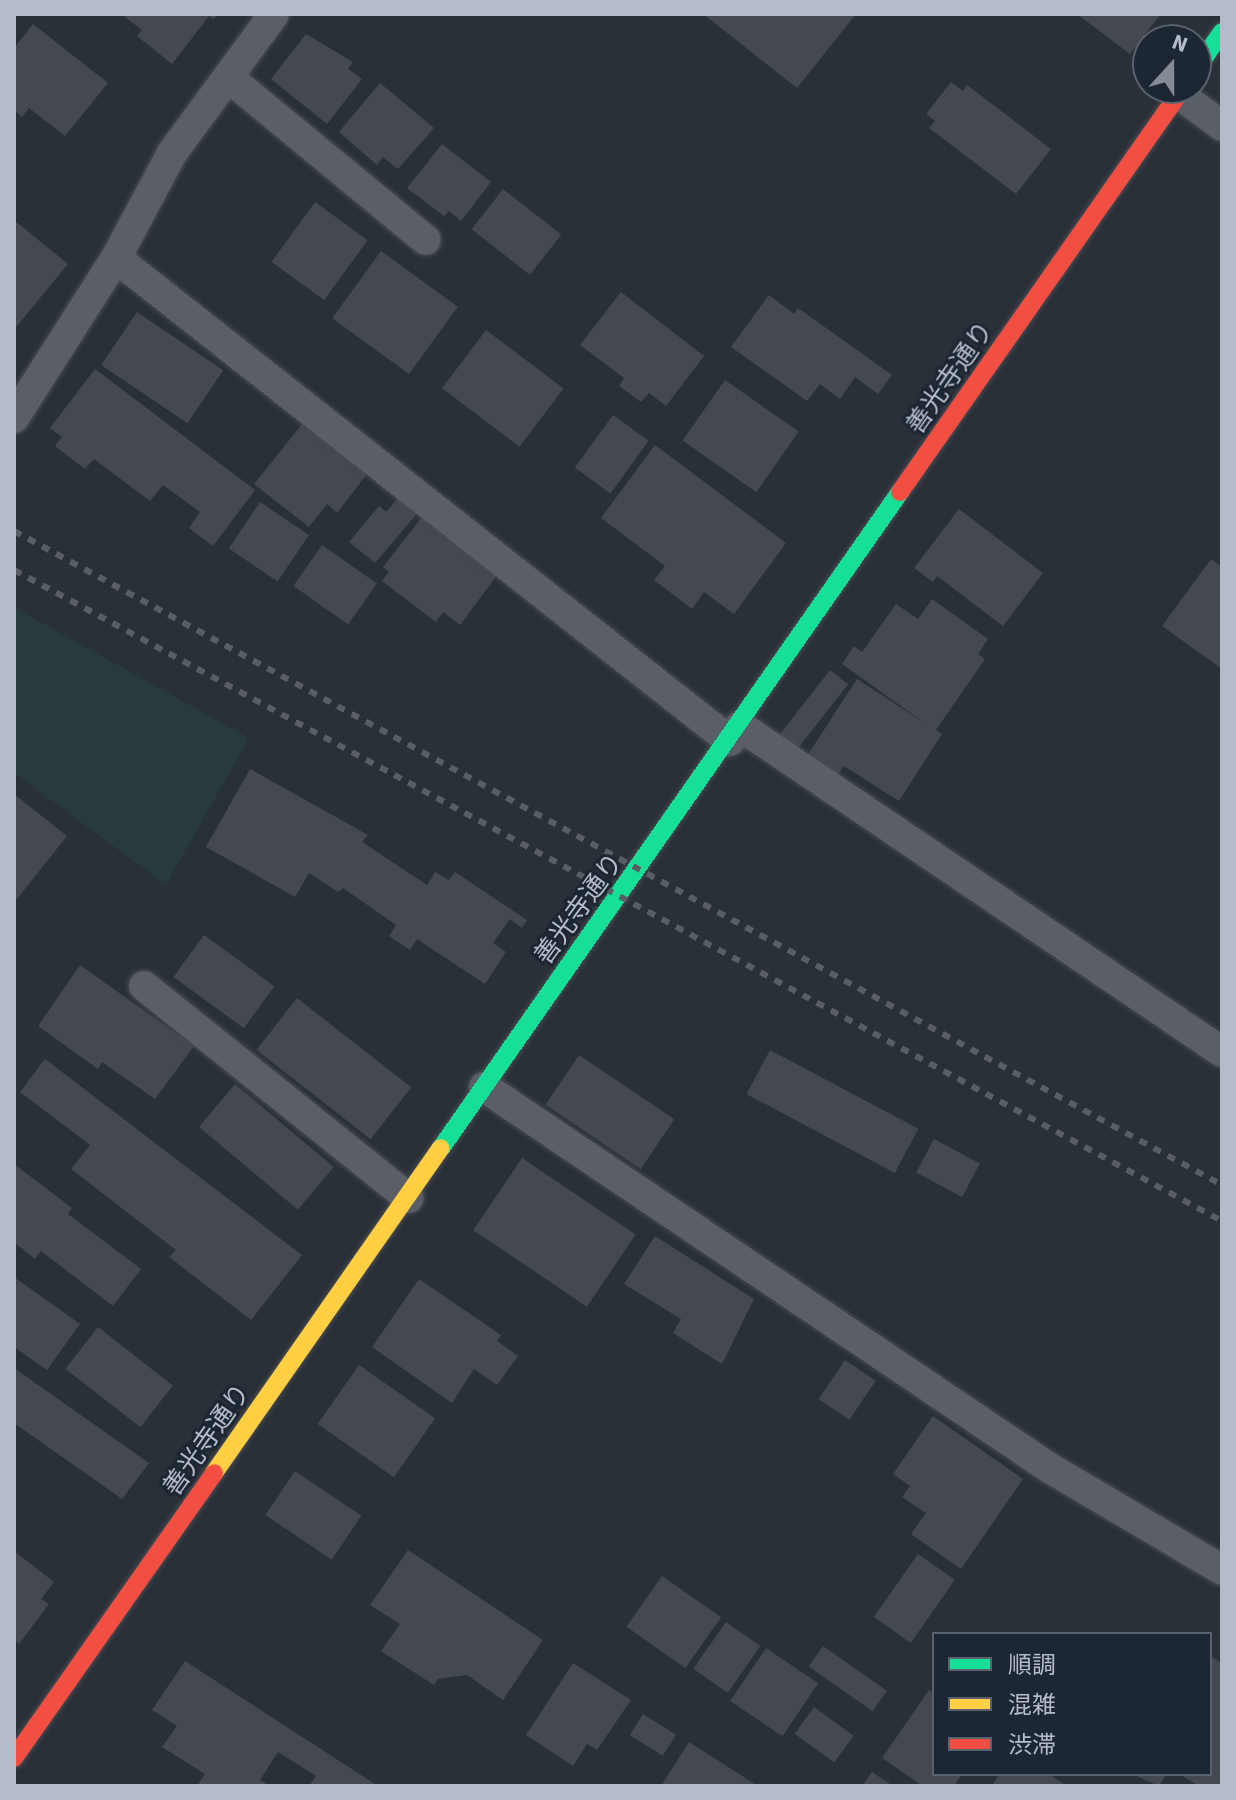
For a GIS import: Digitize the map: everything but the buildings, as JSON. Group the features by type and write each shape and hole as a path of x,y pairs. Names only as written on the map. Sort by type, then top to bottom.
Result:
{"main road":[{"name":"善光寺通り","path":"14,1758 735,734 1172,104"}],"lane":[{"path":"14,418 116,258 172,153 274,14"},
{"path":"228,77 426,240"},
{"path":"1203,104 1222,126"},
{"path":"116,258 735,734 1222,1052"},
{"path":"144,986 409,1198"},
{"path":"484,1087 1048,1467 1222,1570"}],"green space":[{"path":"14,607 249,738 166,885 14,773"}],"railway":[{"path":"14,531 1222,1185"},
{"path":"14,570 1222,1221"}],"traffic: fast":[{"path":"1212,46 1222,32"},
{"path":"441,1148 900,492"}],"traffic: slow":[{"path":"214,1473 441,1148"}],"traffic: jam":[{"path":"900,492 1172,104"},
{"path":"14,1758 214,1473"}]}
